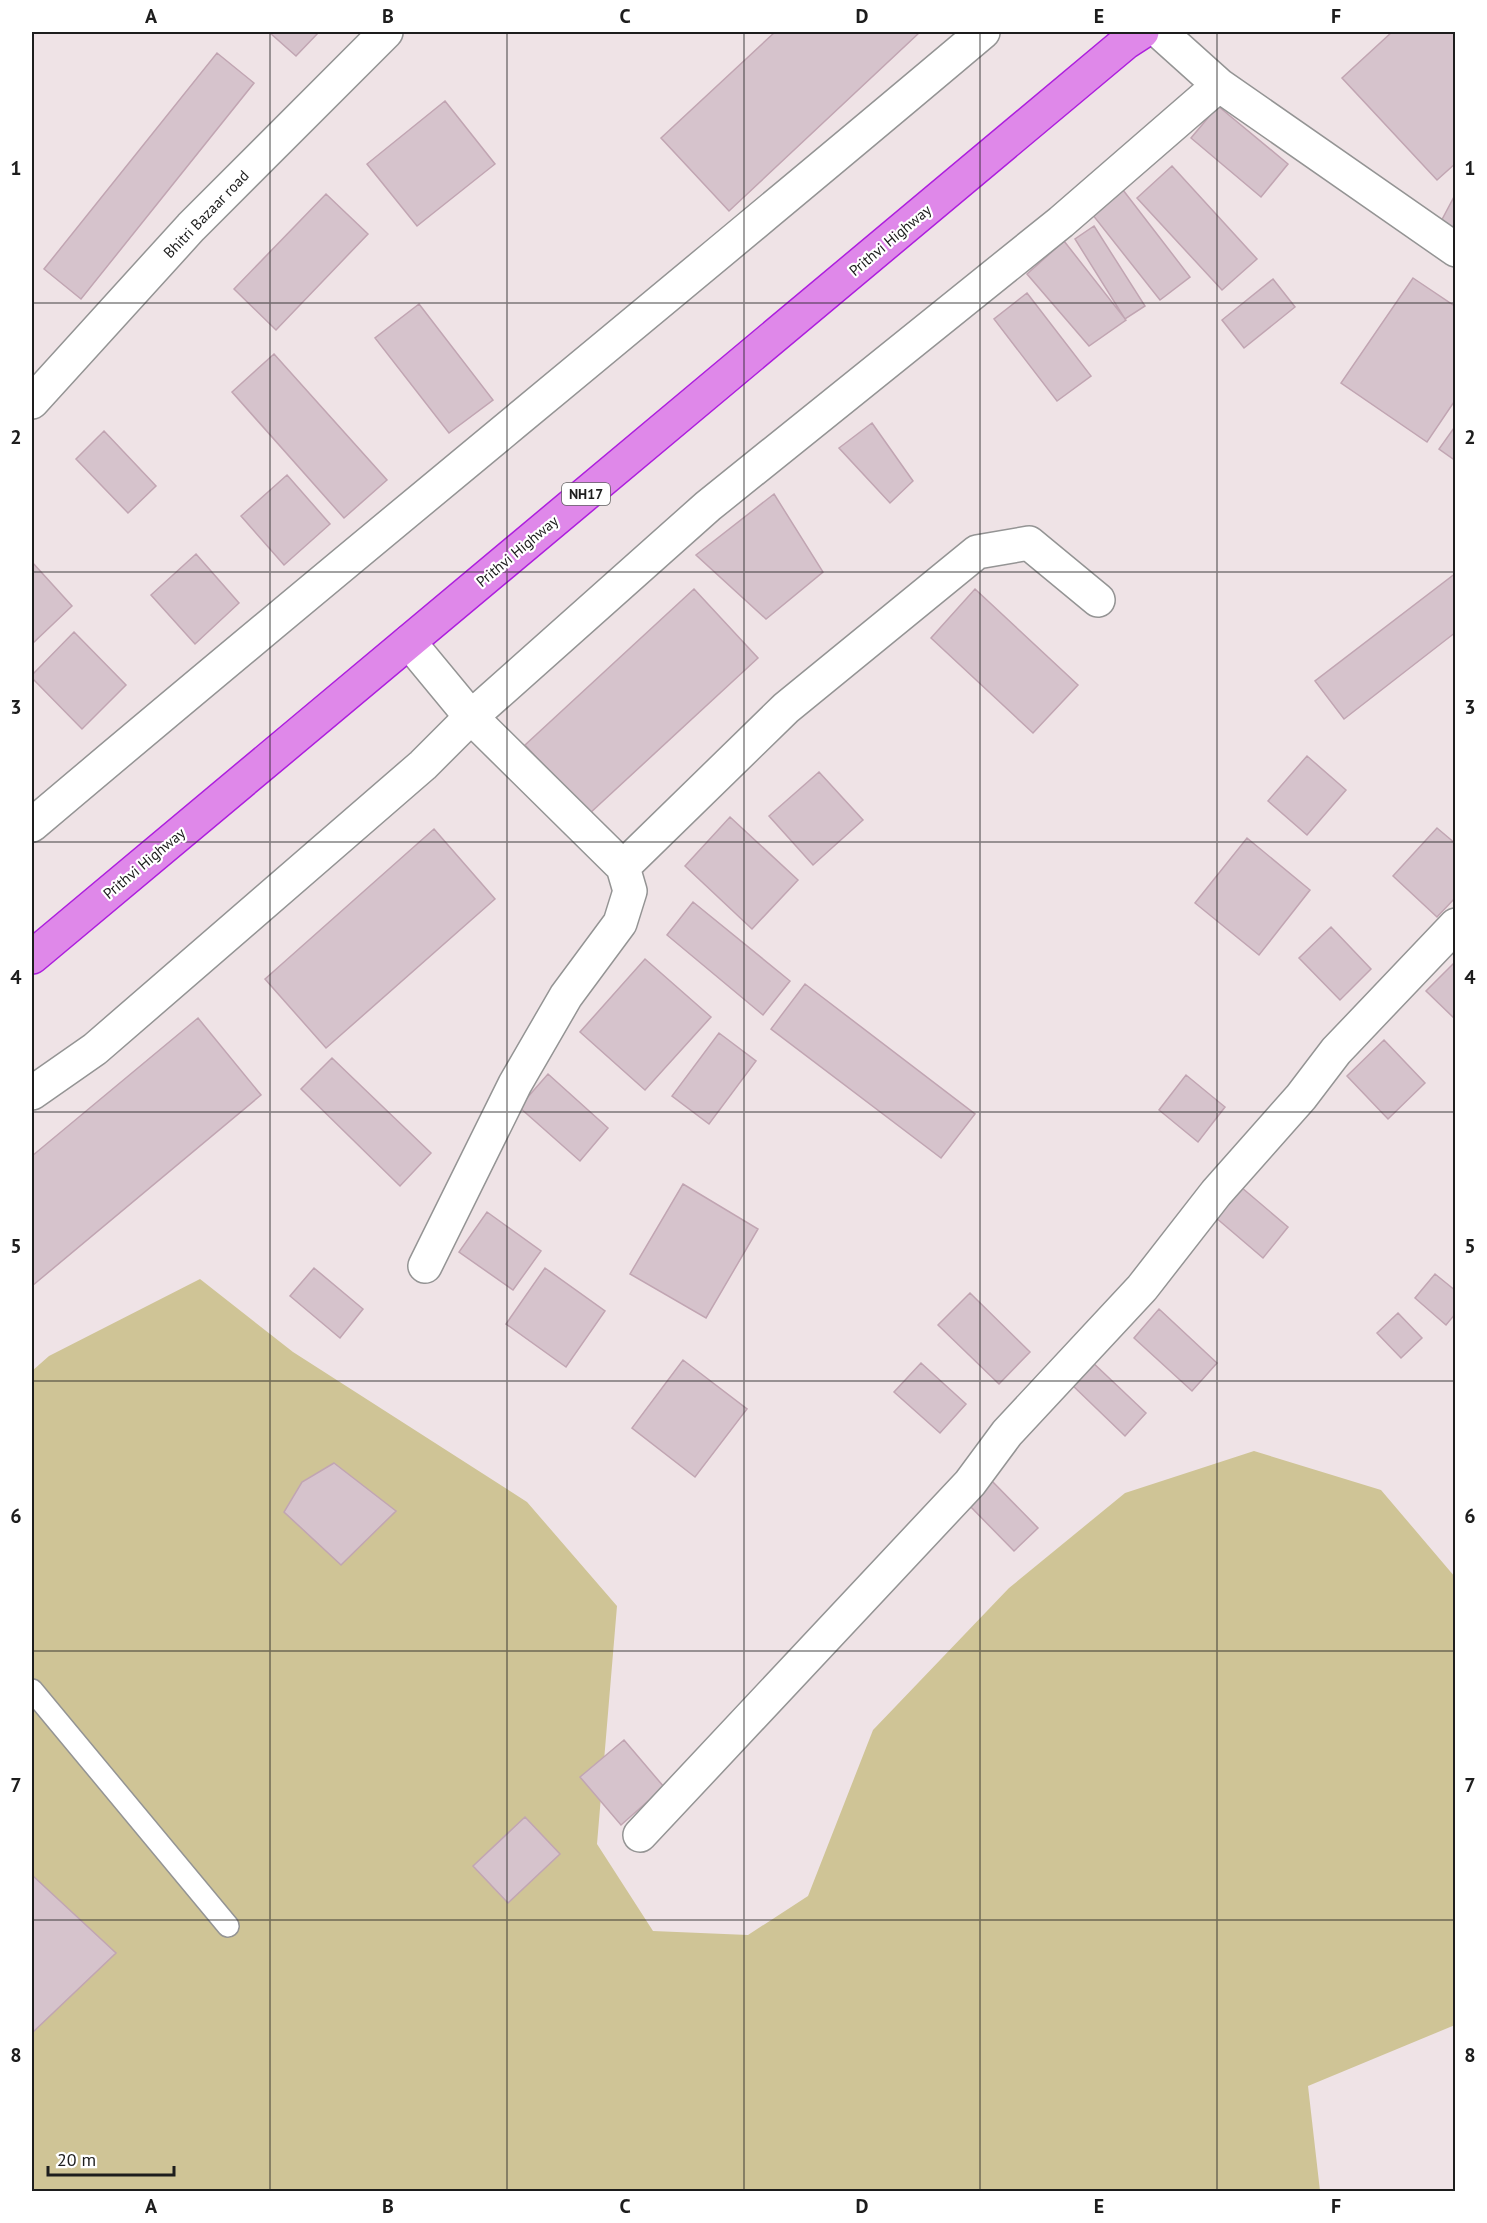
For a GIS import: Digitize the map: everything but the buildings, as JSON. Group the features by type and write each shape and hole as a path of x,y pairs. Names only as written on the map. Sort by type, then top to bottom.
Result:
{"highway":[{"name":"Prithvi Highway","path":"32,957 409,642 1127,35"}],"street":[{"name":"Bhitri Bazaar road","path":"32,402 191,227 386,32"},
{"path":"32,825 262,630 695,275 983,32"},
{"path":"1160,32 1219,85 1455,250"},
{"path":"32,1092 95,1049 423,765 471,717 708,506 1061,222 1219,85"},
{"path":"623,867 786,708 977,552 1029,543 1098,600"},
{"path":"409,642 471,717 623,867 630,891 620,923 566,996 526,1065 425,1266"},
{"path":"640,1835 955,1500 1007,1433 1142,1288 1216,1192 1285,1115 1336,1051 1455,925"}],"lane":[{"path":"32,1690 228,1926"}],"shaded area":[{"path":"200,1279 293,1352 527,1502 617,1606 597,1844 653,1931 748,1935 808,1896 873,1730 1009,1588 1125,1493 1254,1451 1381,1490 1455,1577 1455,2025 1308,2086 1320,2191 32,2192 32,1371 49,1356"}]}
